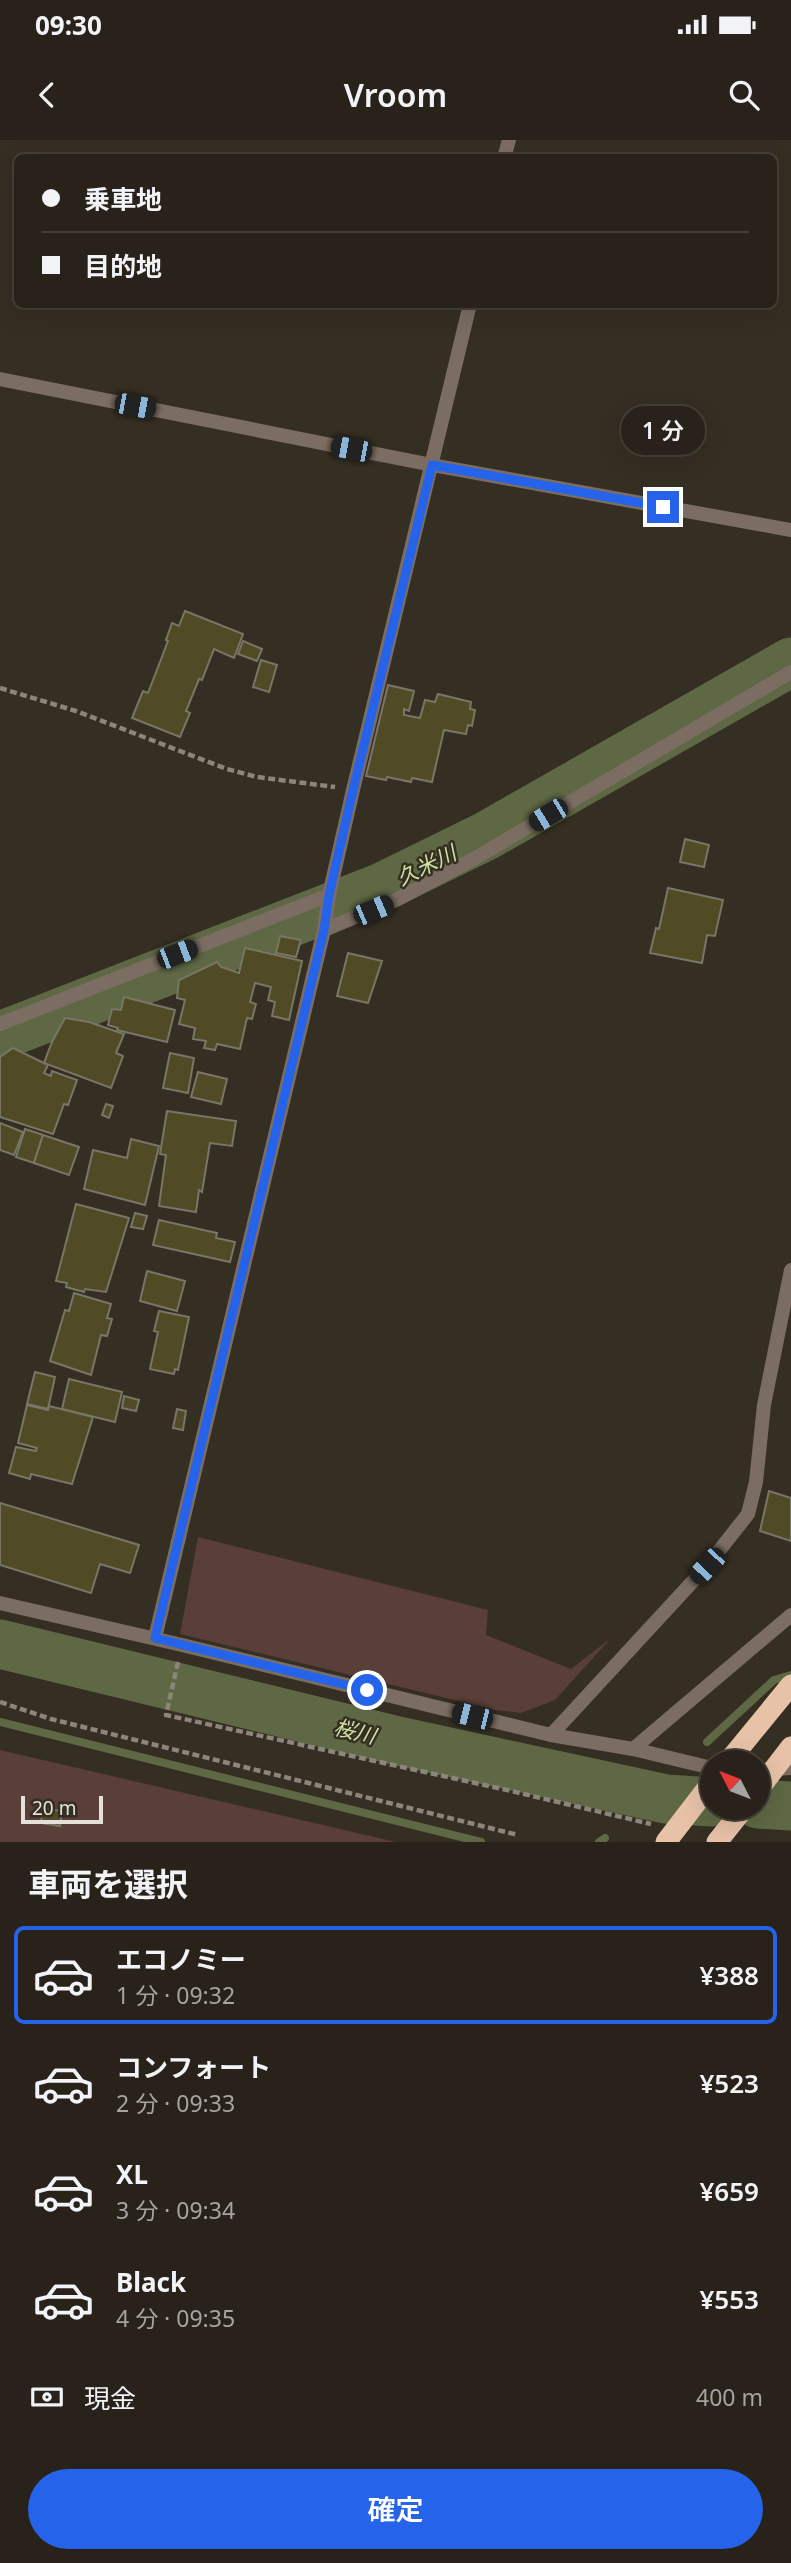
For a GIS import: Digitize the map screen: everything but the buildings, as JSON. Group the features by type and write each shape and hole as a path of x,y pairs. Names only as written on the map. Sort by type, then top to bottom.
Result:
{"highway":[{"path":"738,1750 791,1685"},
{"path":"770,1774 791,1747"},
{"path":"660,1834 700,1794"},
{"path":"717,1842 734,1820"}],"street":[{"path":"155,1638 327,911 353,790 469,308"},
{"path":"0,379 432,465 791,530"},
{"path":"0,1024 327,911 398,899 477,857 791,672"},
{"path":"551,1735 707,1566 748,1514 757,1482 764,1405 791,1270"},
{"path":"0,1604 155,1638 551,1735 633,1749 700,1765"},
{"path":"633,1749 791,1615"},
{"path":"770,1769 791,1768"}],"path":[{"path":"0,688 76,711 228,769 257,777 353,790"},
{"path":"176,1672 166,1715 507,1790 660,1834"},
{"path":"0,1702 51,1719 518,1835"}],"shaded area":[{"path":"198,1537 488,1610 486,1635 571,1669 611,1638 555,1700 521,1713 496,1710 180,1634"},
{"path":"0,1750 396,1842 0,1842"}],"waterway":[{"name":"久米川","path":"0,1036 382,887 486,836 791,662"},
{"name":"桜川","path":"0,1644 398,1741 666,1799 700,1801"},
{"path":"707,1742 774,1680 791,1675"},
{"path":"0,1722 481,1842"},
{"name":"桜川","path":"770,1805 791,1806"},
{"path":"599,1842 605,1838"}],"route":[{"path":"367,1690 155,1638 324,930 329,895 353,790 432,465 663,507"}]}
